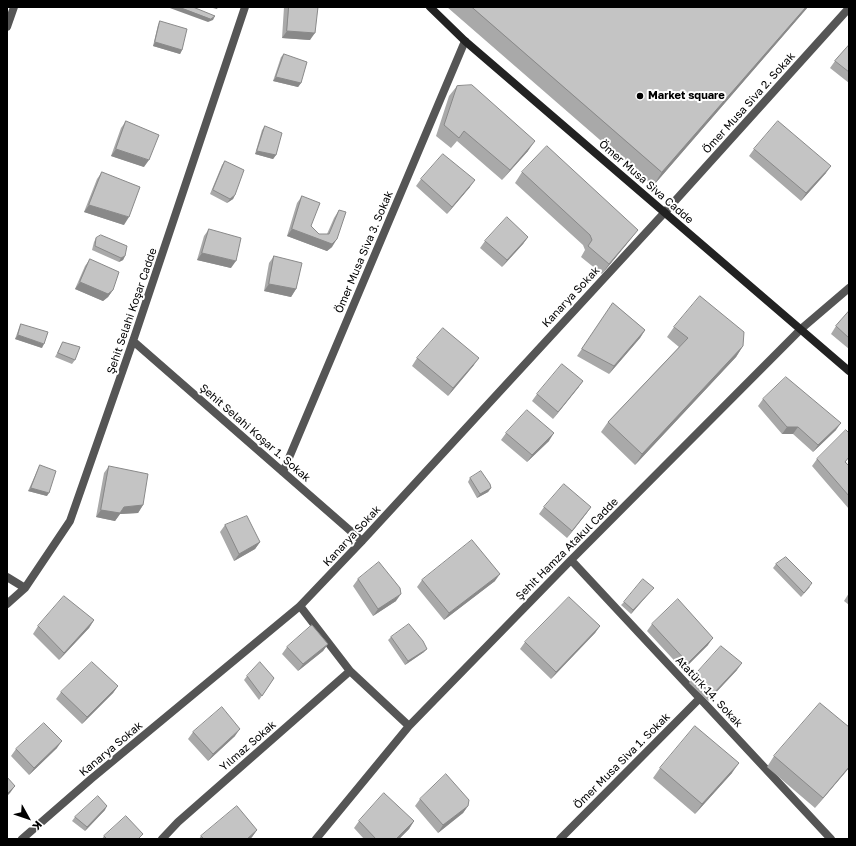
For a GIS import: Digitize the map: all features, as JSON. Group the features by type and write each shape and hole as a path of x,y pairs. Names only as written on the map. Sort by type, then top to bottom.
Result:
{"main road":[{"name":"Ömer Musa Siva Cadde","path":"430,7 465,41 849,371"}],"street":[{"path":"7,27 14,7"},
{"name":"Şehit Selahi Koşar Cadde","path":"7,604 25,588 70,521 133,341 245,7"},
{"name":"Ömer Musa Siva 2. Sokak","path":"665,212 849,8"},
{"name":"Ömer Musa Siva 3. Sokak","path":"283,472 465,41"},
{"name":"Kanarya Sokak","path":"22,839 97,774 300,606 362,541 665,212"},
{"name":"Şehit Hamza Atakul Cadde","path":"316,839 409,726 800,329 849,288"},
{"name":"Şehit Selahi Koşar 1. Sokak","path":"133,341 362,541"},
{"name":"Atatürk 14. Sokak","path":"571,560 831,839"},
{"path":"7,577 25,588"},
{"path":"300,606 350,671 409,726"},
{"name":"Yılmaz Sokak","path":"162,839 178,822 350,671"},
{"name":"Ömer Musa Siva 1. Sokak","path":"560,839 700,698"}],"building":[{"path":"179,7 193,7 215,16 211,19"},
{"path":"289,7 318,7 315,33 287,31"},
{"name":"Market square","path":"472,7 806,7 662,172"},
{"path":"160,21 187,29 182,50 155,42"},
{"path":"849,45 849,72 835,61"},
{"path":"284,54 307,62 301,83 276,77"},
{"path":"472,85 535,141 510,170 464,131 459,138 444,125 457,86"},
{"path":"126,121 159,135 149,160 116,149"},
{"path":"778,121 831,166 806,193 754,149"},
{"path":"265,126 282,133 276,155 257,151"},
{"path":"547,146 638,230 609,264 588,246 592,240 590,235 522,172"},
{"path":"443,154 475,180 452,207 421,179"},
{"path":"225,161 244,170 235,195 230,199 213,190"},
{"path":"102,172 140,187 129,217 89,205"},
{"path":"302,196 320,203 311,226 319,234 329,234 339,210 346,212 337,239 332,244 292,229"},
{"path":"507,217 528,237 507,260 485,241"},
{"path":"209,229 241,238 236,261 202,253"},
{"path":"101,235 127,246 125,256 121,258 95,246 96,238"},
{"path":"274,256 302,263 296,289 269,284"},
{"path":"90,259 119,272 113,290 108,294 80,282"},
{"path":"700,296 744,332 743,346 642,454 608,422 688,338 674,327"},
{"path":"613,303 645,330 614,366 582,349"},
{"path":"849,311 849,338 836,326"},
{"path":"21,324 48,332 44,344 18,335"},
{"path":"443,328 479,358 453,388 417,358"},
{"path":"63,342 80,347 75,360 58,353"},
{"path":"562,364 583,381 558,412 537,394"},
{"path":"786,377 841,423 818,445 798,427 787,427 763,399"},
{"path":"527,410 554,433 532,455 506,433"},
{"path":"846,430 849,433 849,457 845,462 849,466 849,496 817,459"},
{"path":"40,465 56,471 49,493 31,488"},
{"path":"109,466 148,474 143,505 124,507 120,513 101,510"},
{"path":"481,471 491,488 480,494 470,478"},
{"path":"564,484 591,507 572,531 544,507"},
{"path":"247,516 260,542 239,554 225,525"},
{"path":"472,540 500,574 449,613 422,580"},
{"path":"786,557 812,583 804,593 776,564"},
{"path":"379,562 400,588 401,594 378,609 358,579"},
{"path":"643,579 654,588 633,610 624,602"},
{"path":"64,596 94,620 64,653 38,626"},
{"path":"569,597 600,626 556,672 525,642"},
{"path":"678,599 713,638 688,663 652,624"},
{"path":"409,624 423,641 427,649 408,661 391,637"},
{"path":"312,625 328,644 303,664 287,647"},
{"path":"721,646 742,663 713,694 694,676"},
{"path":"92,662 118,686 87,717 61,692"},
{"path":"260,662 274,678 262,696 247,676"},
{"path":"820,703 849,727 849,767 823,798 774,756"},
{"path":"222,707 240,729 213,754 193,732"},
{"path":"44,723 62,741 34,768 16,749"},
{"path":"695,726 739,763 702,804 660,768"},
{"path":"446,774 469,800 468,806 443,825 420,799"},
{"path":"7,777 15,786 7,794"},
{"path":"384,793 414,821 396,839 376,839 359,821"},
{"path":"98,796 107,806 87,827 75,817"},
{"path":"237,806 257,830 247,839 204,839 201,836"},
{"path":"126,816 143,834 138,839 107,839 104,836"}],"place":[{"name":"Market square","path":"640,96"}]}
